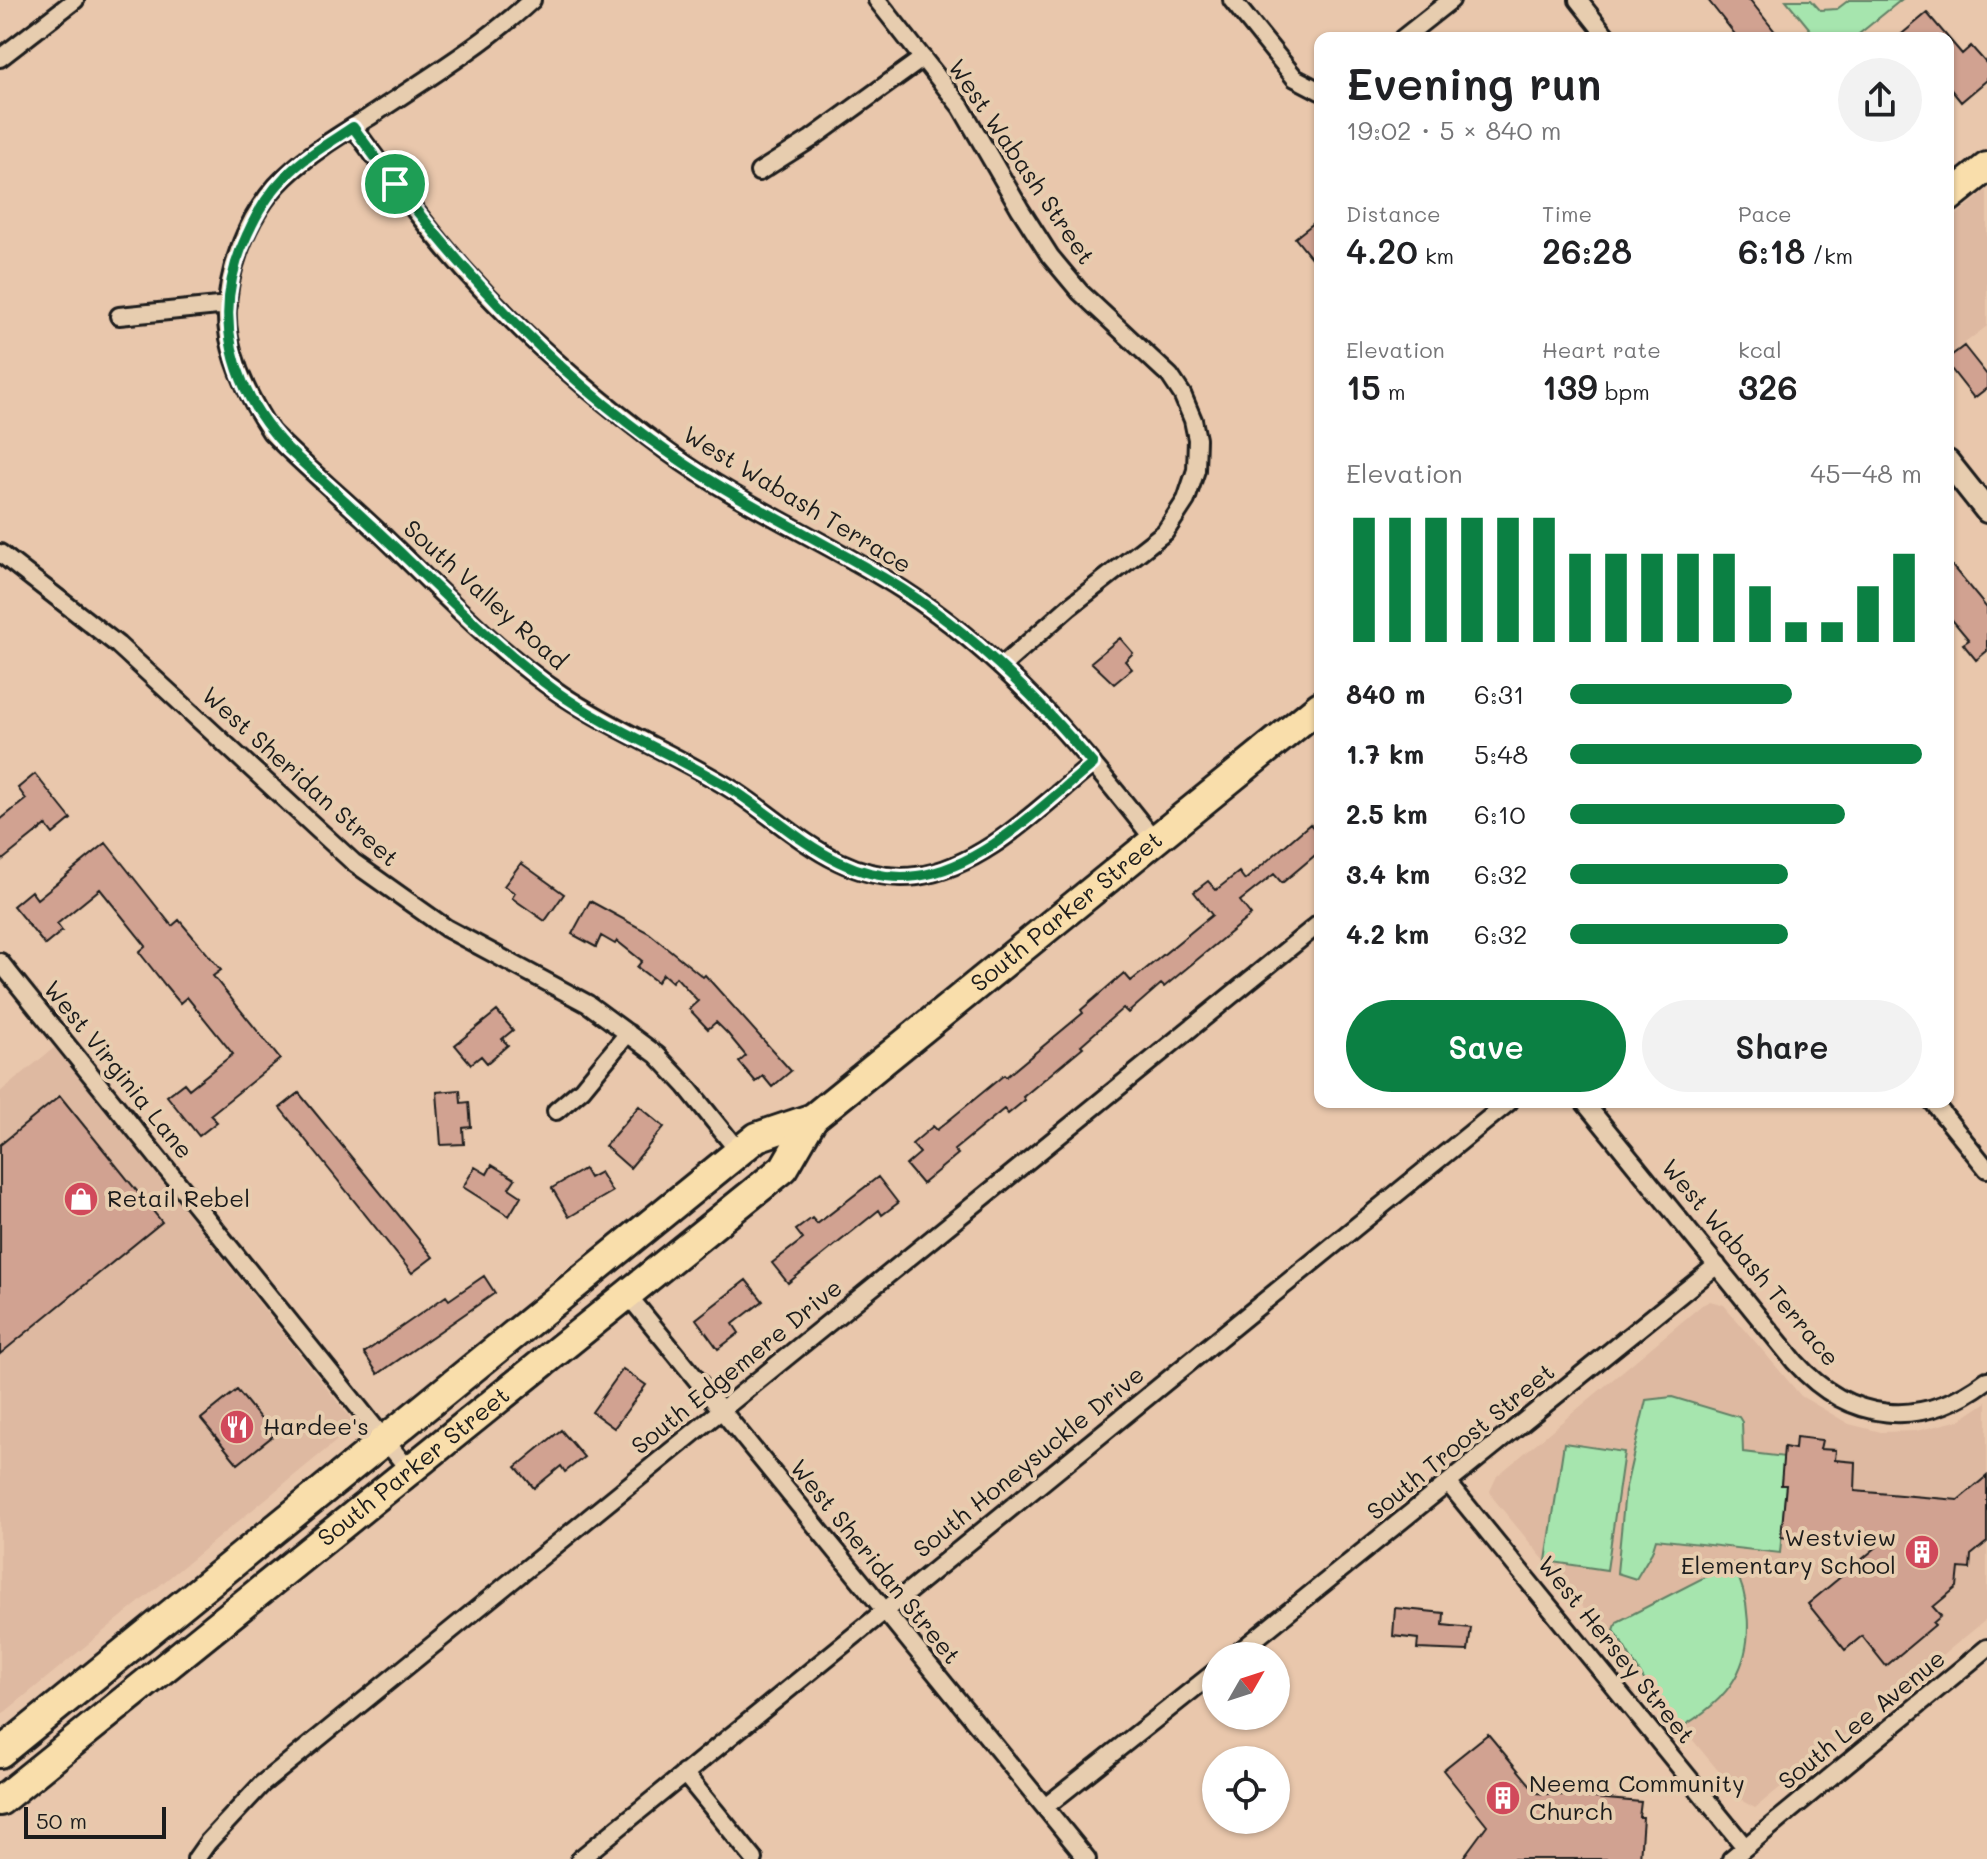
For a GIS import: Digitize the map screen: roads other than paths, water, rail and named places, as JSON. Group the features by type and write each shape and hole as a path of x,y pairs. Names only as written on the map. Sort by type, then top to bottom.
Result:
{"highway":[{"path":"1954,193 1987,167"},
{"name":"South Parker Street","path":"0,1753 757,1137 813,1118 1314,711"},
{"name":"South Parker Street","path":"0,1801 784,1168 813,1118"}],"street":[{"path":"0,58 75,0"},
{"name":"South Valley Road","path":"532,0 469,51 308,157 271,193 254,219 241,246 233,274 228,305 228,336 251,402 271,432 519,663 569,700 629,736 710,777 834,861 867,873 892,876 916,876 948,869 977,856 1093,764"},
{"name":"West Wabash Street","path":"877,0 975,129 1050,256 1080,292 1170,376 1182,394 1197,439 1196,470 1186,500 1165,532 1069,607 1001,667"},
{"path":"1232,0 1295,78 1314,88"},
{"path":"1411,32 1451,0"},
{"path":"1578,0 1603,32"},
{"path":"759,172 834,124 923,58"},
{"name":"West Wabash Terrace","path":"353,127 418,215 472,279 557,363 613,410 716,484 904,590 953,625 1056,720 1155,841"},
{"path":"119,316 228,305"},
{"path":"1954,470 1987,511"},
{"name":"West Sheridan Street","path":"0,553 118,645 353,862 446,928 489,954 588,1004 657,1055 739,1152"},
{"name":"South Edgemere Drive","path":"196,1859 262,1784 1314,928"},
{"name":"West Virginia Lane","path":"0,962 409,1470"},
{"path":"556,1111 582,1089 628,1033"},
{"name":"South Honeysuckle Drive","path":"580,1859 1502,1108"},
{"name":"West Wabash Terrace","path":"1589,1108 1811,1379 1834,1396 1866,1410 1904,1412 1940,1407 1961,1398 1987,1380"},
{"path":"1938,1108 1987,1169"},
{"name":"South Troost Street","path":"1252,1642 1717,1265"},
{"name":"West Sheridan Street","path":"627,1294 1087,1859"},
{"name":"West Hersey Street","path":"1449,1484 1745,1847"},
{"name":"South Lee Avenue","path":"1731,1859 1987,1648"},
{"path":"1045,1807 1202,1682"},
{"path":"684,1773 754,1859"}],"place":[{"name":"Retail Rebel","path":"81,1199"},
{"name":"Hardee's","path":"237,1427"},
{"name":"Westview Elementary School","path":"1922,1552"},
{"name":"Neema Community Church","path":"1503,1798"}]}
